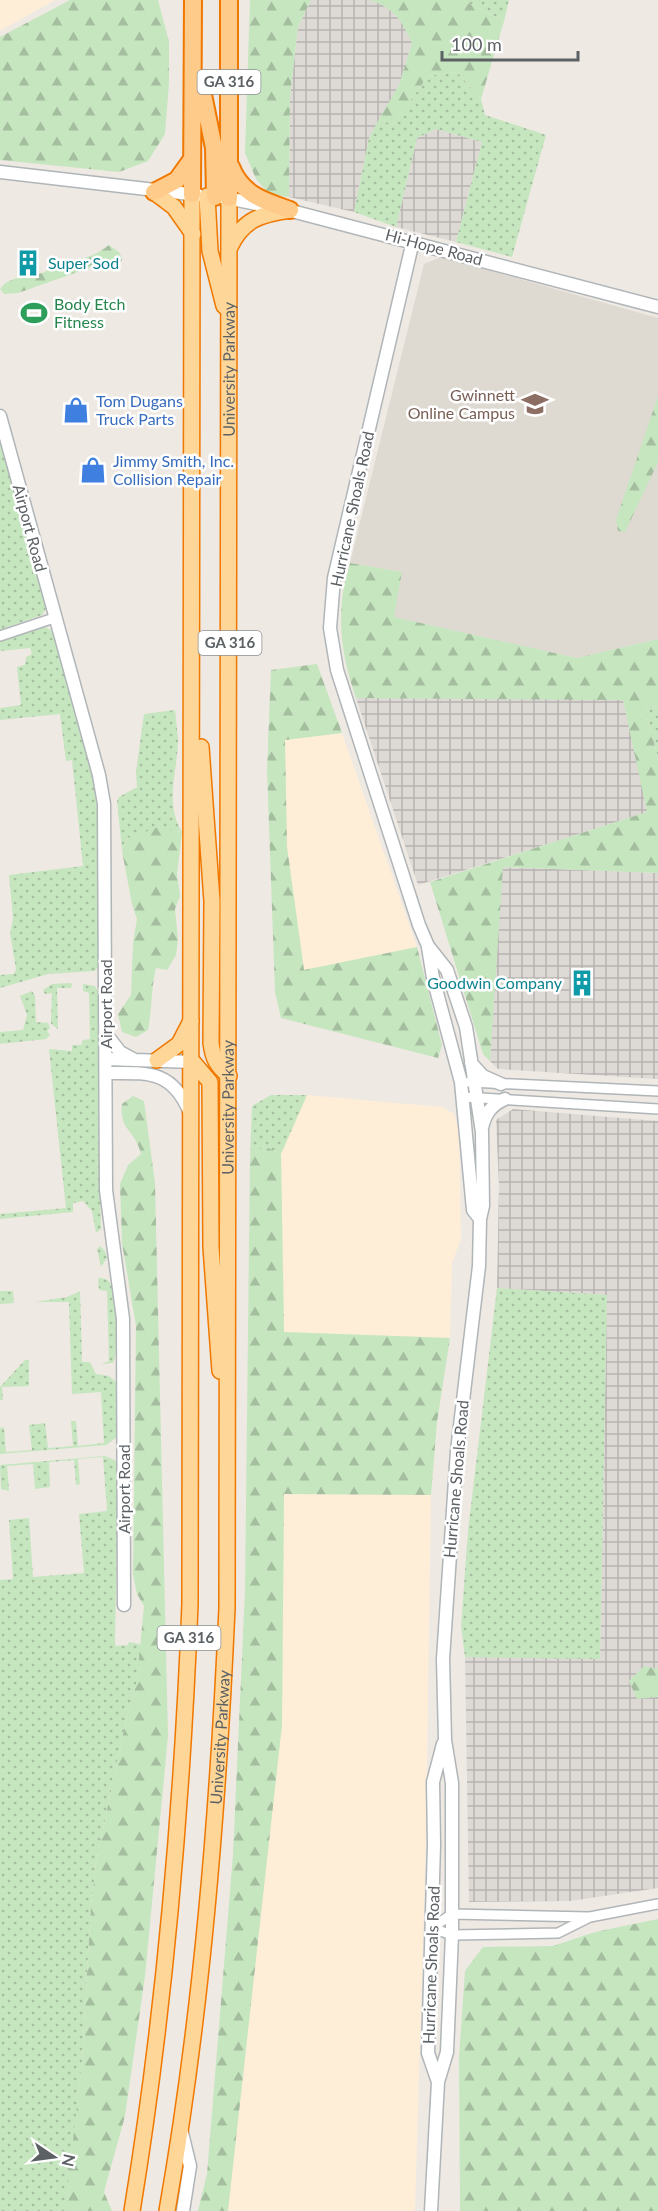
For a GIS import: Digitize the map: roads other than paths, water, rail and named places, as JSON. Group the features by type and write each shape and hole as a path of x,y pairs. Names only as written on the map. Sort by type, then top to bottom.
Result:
{"highway":[{"name":"University Parkway","path":"167,2211 181,2130 207,1911 219,1769 226,1608 229,1439 229,249 211,196 193,159 194,0"},
{"name":"University Parkway","path":"132,2211 162,2001 186,1719 192,1478 193,234 229,163 229,0"},
{"path":"194,65 213,138 210,251 229,327"},
{"path":"193,159 177,180 154,192 174,207 193,234"},
{"path":"229,163 238,182 246,192 290,210"},
{"path":"229,249 238,233 251,219 290,210"},
{"path":"192,705 204,778 211,874 211,1043 213,1057 219,1068 229,1076"},
{"path":"157,1060 178,1044 193,1015"},
{"path":"193,1062 206,1077 210,1089 212,1256 222,1399 229,1439"}],"street":[{"path":"0,172 154,192 211,196"},
{"name":"Hi-Hope Road","path":"211,196 290,210 658,308"},
{"name":"Hurricane Shoals Road","path":"413,241 334,578 330,628 337,670 419,925 428,946 433,978 482,1132 483,1206 480,1219 479,1266 457,1451 443,1659 444,1740 452,1783 452,1935 447,2052 438,2082 431,2211"},
{"name":"Airport Road","path":"0,416 96,764 104,804 106,1190 124,1340 124,1605"},
{"path":"0,636 54,618"},
{"name":"Hurricane Shoals Road","path":"428,946 447,970 466,1027 470,1061 467,1082"},
{"path":"106,1034 120,1052 134,1060"},
{"path":"106,1059 193,1062"},
{"path":"470,1061 483,1076 501,1084"},
{"path":"106,1073 158,1075 182,1096 193,1119"},
{"path":"467,1082 658,1091"},
{"path":"470,1097 658,1109"},
{"name":"Hurricane Shoals Road","path":"470,1097 473,1210 480,1219"},
{"path":"482,1132 484,1116 505,1099"},
{"name":"Hurricane Shoals Road","path":"438,2082 428,2053 433,1782 444,1740"},
{"path":"432,1928 452,1914 590,1917 658,1904"},
{"path":"432,1928 452,1935 558,1933 590,1917"},
{"path":"181,2130 190,2166 183,2211"}],"place":[{"name":"Super Sod","path":"28,263"},
{"name":"Body Etch Fitness","path":"34,313"},
{"name":"Gwinnett Online Campus","path":"535,404"},
{"name":"Tom Dugans Truck Parts","path":"76,410"},
{"name":"Jimmy Smith, Inc. Collision Repair","path":"93,470"},
{"name":"Goodwin Company","path":"582,983"}]}
